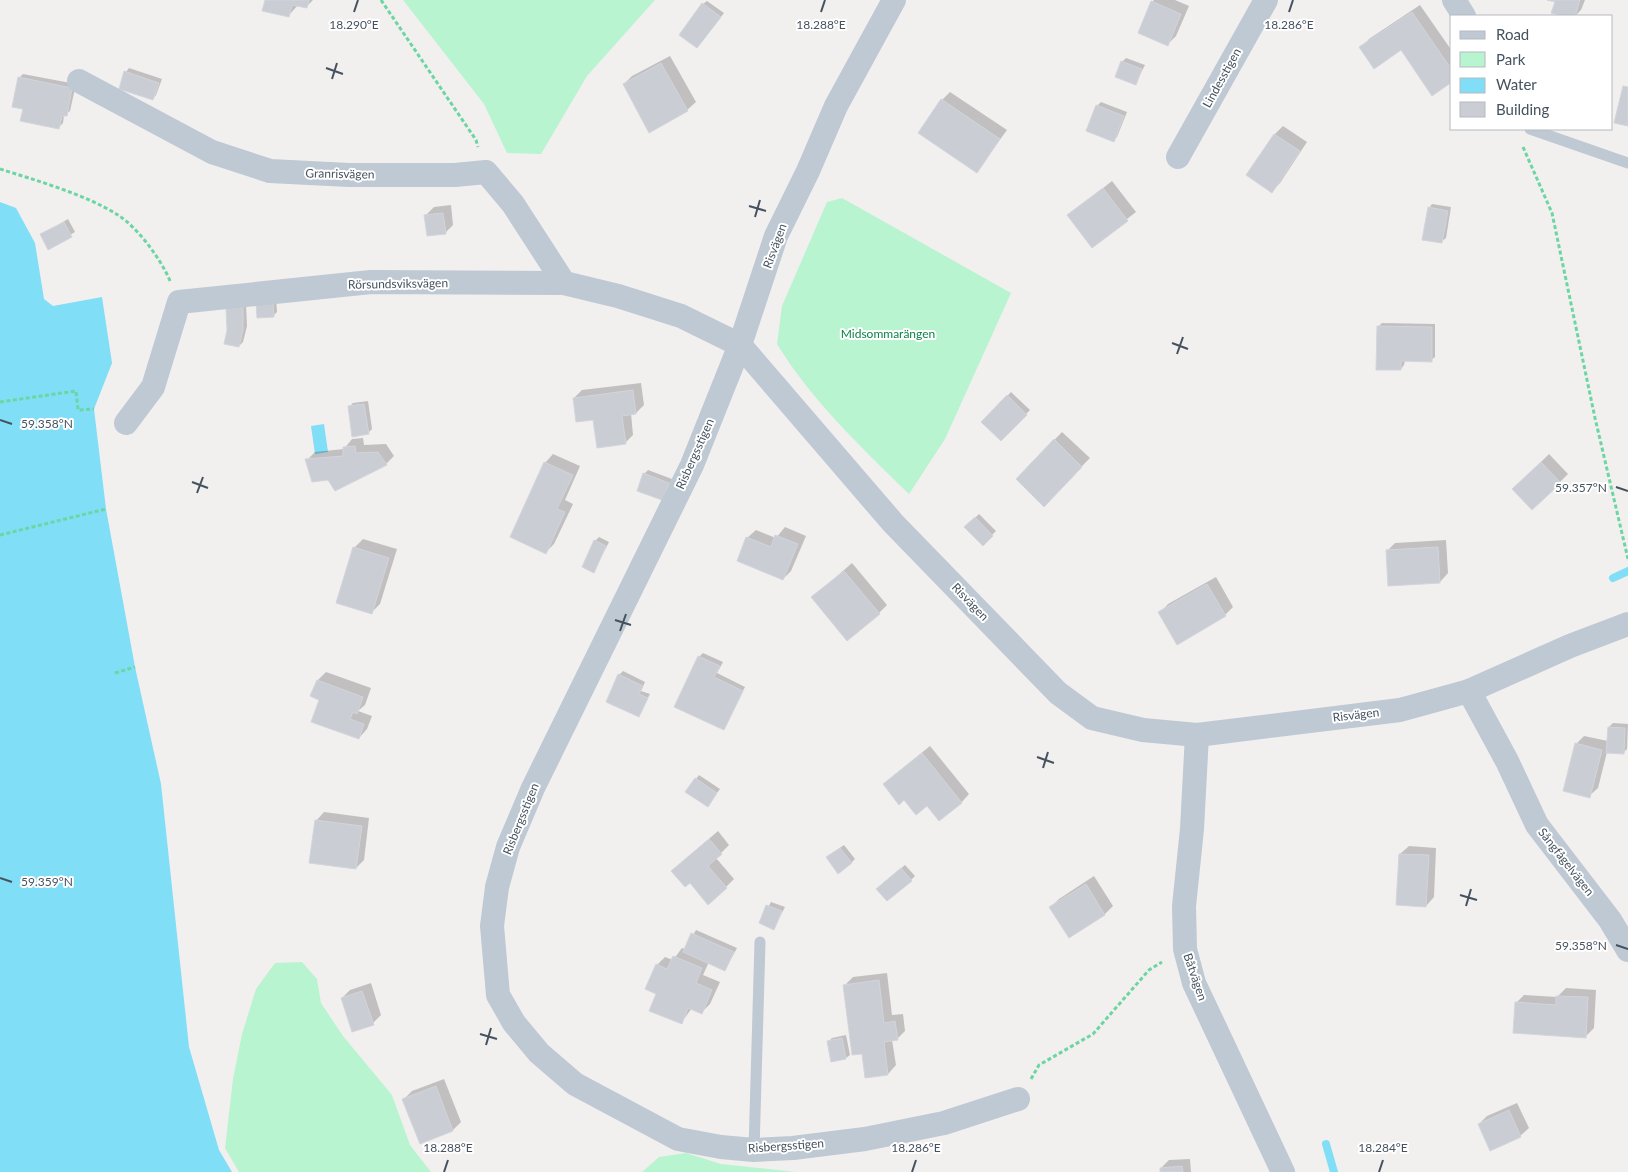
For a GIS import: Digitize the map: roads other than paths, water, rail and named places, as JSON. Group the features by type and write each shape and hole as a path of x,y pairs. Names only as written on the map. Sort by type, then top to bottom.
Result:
{"street":[{"name":"Risvägen","path":"894,0 836,106 808,171 776,236 740,345 893,523 1058,693 1092,718 1143,730 1197,735 1400,710 1468,691 1570,646 1628,624"},
{"name":"Lindesstigen","path":"1178,157 1266,0"},
{"path":"1454,0 1463,15"},
{"name":"Granrisvägen","path":"79,81 212,152 270,171 348,175 454,175 486,172 513,204 564,283"},
{"name":"Rörsundsviksvägen","path":"126,423 153,387 179,302 371,282 564,283 618,296 681,316 740,345"},
{"name":"Risbergsstigen","path":"740,345 692,464 646,554 529,796 508,847 497,886 492,926 498,995 514,1023 539,1053 575,1084 678,1138 721,1147 754,1150 793,1148 865,1139 944,1123 1018,1099"},
{"name":"Sångfågelvägen","path":"1468,691 1506,761 1537,825 1610,920 1628,950"},
{"name":"Båtvägen","path":"1197,735 1192,829 1184,906 1185,949 1194,983 1283,1172"}],"lane":[{"path":"1533,130 1628,163"},
{"path":"754,1150 760,942"}],"water":[{"path":"0,202 16,208 35,243 44,299 53,306 102,297 112,363 94,409 106,509 135,667 161,784 189,1047 219,1150 232,1172 0,1172"},
{"path":"324,424 328,452 315,454 311,426"}],"waterway":[{"path":"1613,578 1628,571"},
{"path":"1326,1144 1334,1172"}],"park label":[{"name":"Midsommarängen","path":"888,334"}]}
